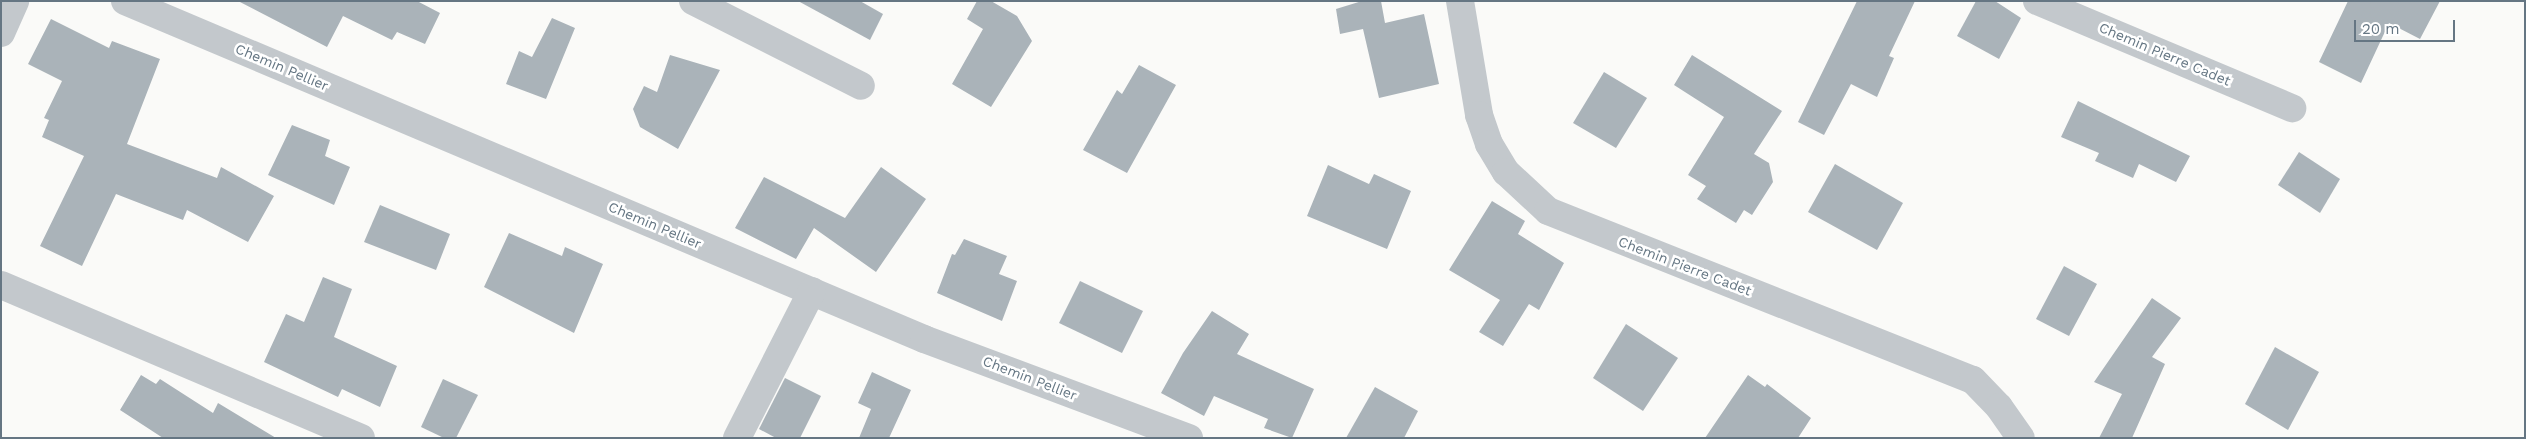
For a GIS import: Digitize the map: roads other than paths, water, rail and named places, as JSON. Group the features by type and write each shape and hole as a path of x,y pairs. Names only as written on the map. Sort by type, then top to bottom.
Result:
{"street":[{"path":"1,34 15,1"},
{"name":"Chemin Pellier","path":"125,1 924,339 1189,438"},
{"path":"693,1 861,86"},
{"name":"Chemin Pierre Cadet","path":"1460,1 1478,115 1489,144 1506,172 1548,211 1972,380 1999,407 2021,438"},
{"name":"Chemin Pierre Cadet","path":"2037,1 2292,108"},
{"path":"1,285 361,438"},
{"path":"737,438 812,292"}]}
